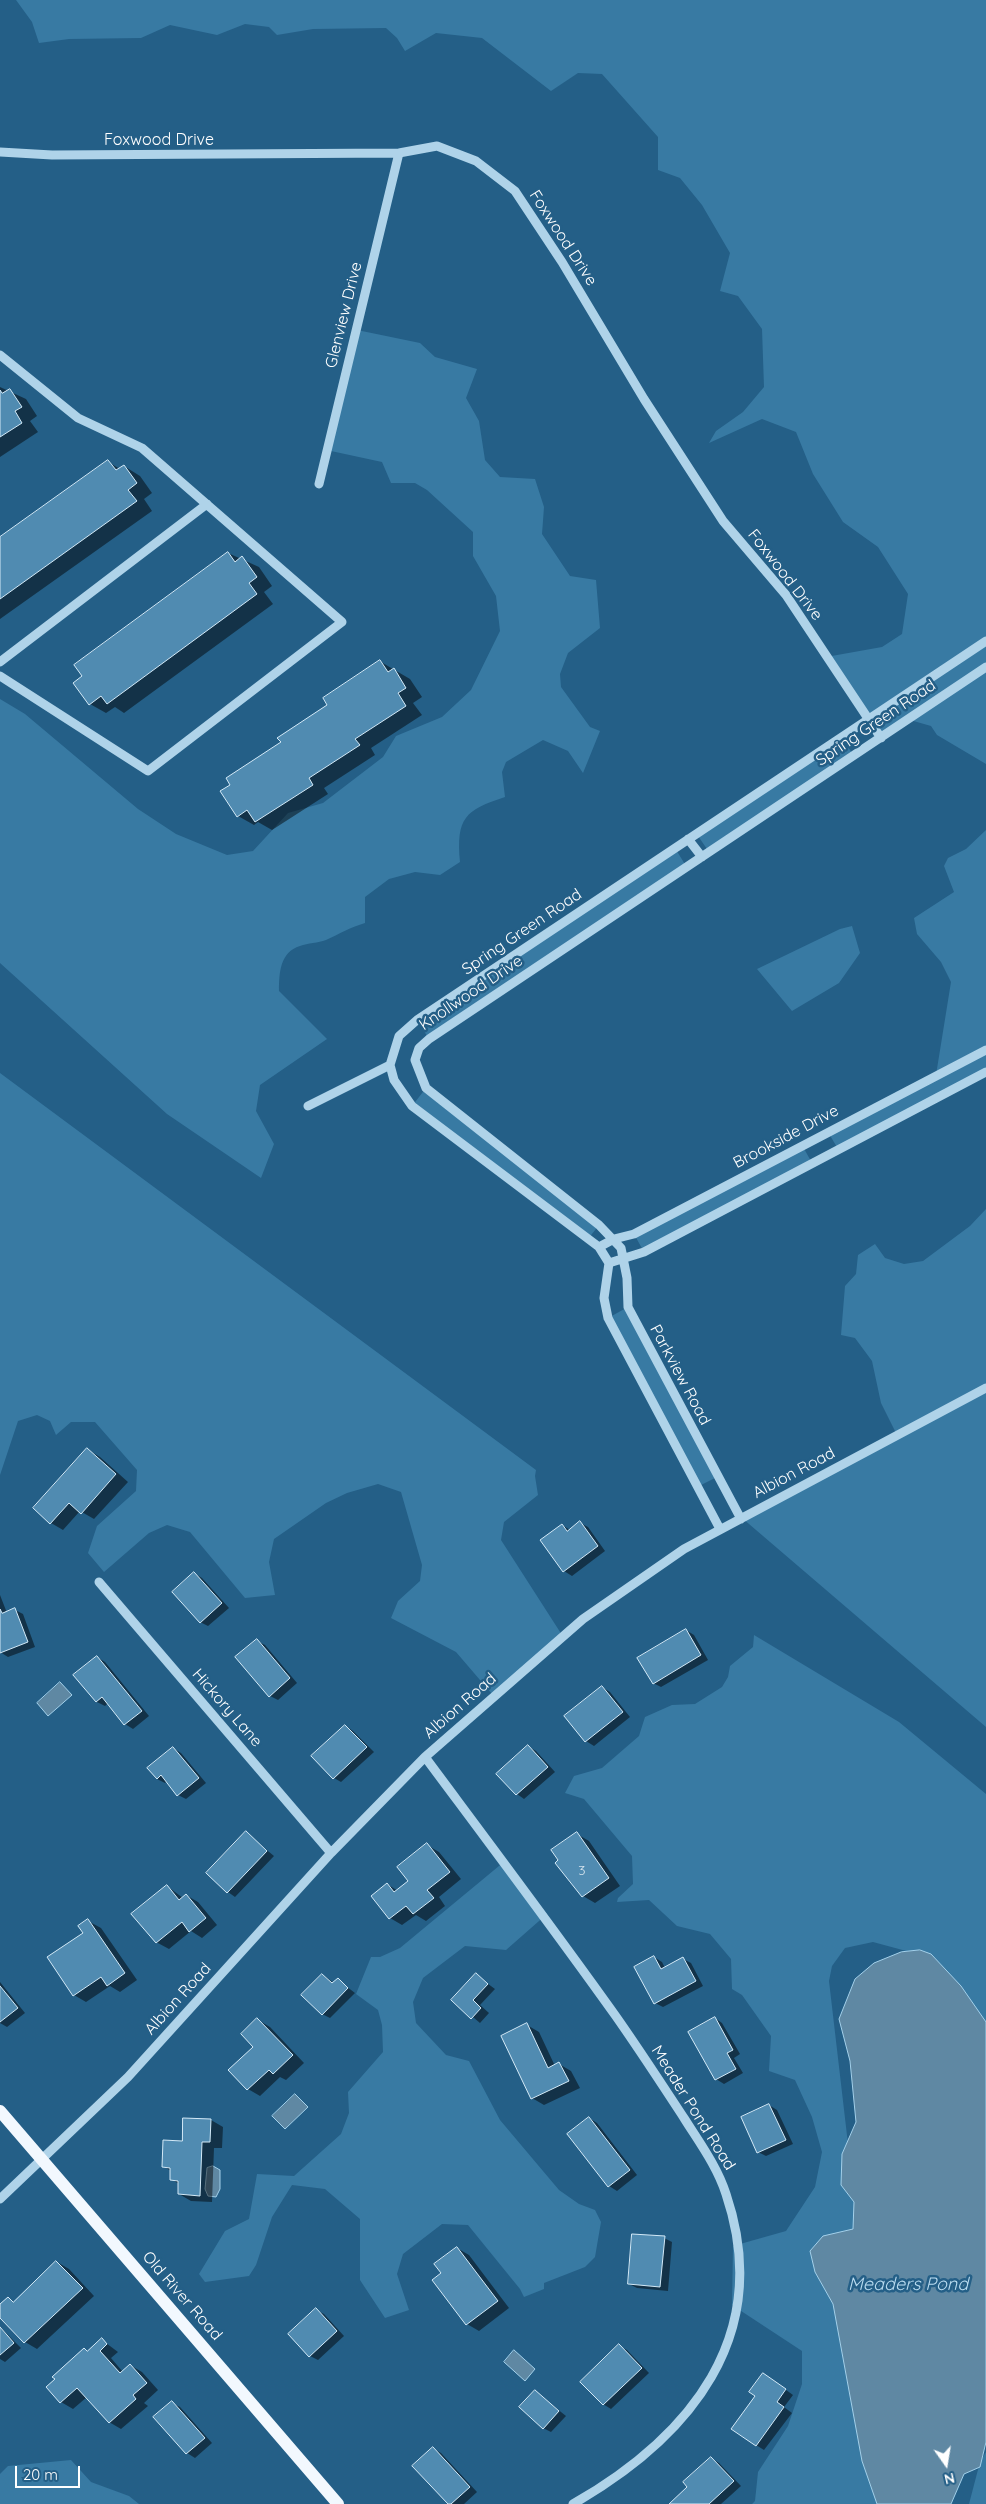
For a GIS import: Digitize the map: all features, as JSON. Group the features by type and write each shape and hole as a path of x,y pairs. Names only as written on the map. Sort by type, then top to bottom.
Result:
{"main road":[{"name":"Old River Road","path":"0,2111 338,2504"}],"street":[{"name":"Foxwood Drive","path":"0,152 52,155 398,153 437,146 476,161 514,191 562,262 644,399 723,521 786,595 881,738"},
{"name":"Glenview Drive","path":"318,484 398,153"},
{"path":"0,355 78,418 142,448 342,622 148,770 0,676"},
{"path":"0,662 207,504"},
{"name":"Spring Green Road","path":"390,1064 399,1036 417,1020 986,641"},
{"name":"Spring Green Road","path":"702,857 986,667"},
{"path":"688,839 702,857"},
{"name":"Knollwood Drive","path":"614,1239 426,1088 415,1060 419,1048 429,1038 702,857"},
{"name":"Brookside Drive","path":"599,1247 614,1239 634,1234 986,1050"},
{"path":"308,1106 390,1064 394,1080 412,1106 599,1247 609,1263 604,1298 608,1318 720,1529"},
{"path":"609,1263 644,1252 986,1072"},
{"name":"Parkview Road","path":"614,1239 621,1248 624,1258 628,1307 741,1519"},
{"name":"Albion Road","path":"0,2199 128,2076 332,1853 425,1757 584,1619 684,1550 720,1529 986,1388"},
{"name":"Hickory Lane","path":"99,1582 332,1853"},
{"name":"Meader Pond Road","path":"425,1757 576,1959 645,2058 710,2160 726,2194 734,2224 739,2274 735,2312 726,2352 682,2420 646,2455 604,2486 573,2504"}],"shaded area":[{"path":"16,0 986,0 986,764 937,735 931,726 910,720 874,736 826,657 882,647 902,634 908,594 878,547 843,522 813,474 796,432 762,419 709,443 716,431 743,412 764,387 762,329 738,296 720,291 730,253 702,205 680,178 658,170 658,137 602,74 578,73 551,91 482,38 436,33 405,51 397,38 386,28 313,29 277,35 269,27 245,24 217,35 170,25 141,38 69,39 39,43 32,22"},
{"path":"357,330 420,343 435,357 477,369 466,398 479,421 485,460 500,477 535,479 544,507 542,534 570,576 596,580 600,628 568,653 560,674 561,687 590,727 600,731 583,773 568,751 543,740 506,762 502,772 505,797 481,806 466,818 460,835 460,862 440,875 415,872 389,879 365,897 365,923 326,940 300,946 288,953 280,970 279,991 327,1039 260,1085 256,1111 274,1144 261,1178 167,1114 0,963 0,699 25,714 138,809 176,834 227,855 253,851 288,813 323,803 383,757 396,736 442,717 471,690 500,631 496,596 473,556 473,532 427,490 415,483 391,483 382,462 331,451"},
{"path":"842,738 854,756 709,852 696,833"},
{"path":"986,830 986,1072 838,1149 828,1132 936,1075 951,982 941,962 917,934 914,918 954,892 944,866 948,858 966,849"},
{"path":"675,848 686,866 429,1039 417,1020"},
{"path":"852,926 860,953 839,983 792,1011 757,969 840,929"},
{"path":"0,1073 536,1470 538,1495 504,1522 501,1540 562,1635 492,1694 456,1652 391,1618 398,1601 420,1581 422,1565 401,1492 378,1484 347,1493 326,1503 274,1539 269,1562 275,1595 245,1598 190,1532 167,1525 149,1533 104,1572 88,1553 97,1526 136,1491 137,1470 95,1422 71,1422 56,1435 50,1421 37,1415 18,1421 0,1475"},
{"path":"426,1088 599,1225 588,1239 412,1106"},
{"path":"802,1145 812,1163 644,1252 634,1234"},
{"path":"986,1209 986,1727 742,1518 896,1433 881,1403 872,1361 855,1338 841,1335 845,1286 856,1274 858,1255 875,1244 885,1258 904,1264 923,1261 970,1226"},
{"path":"628,1307 717,1477 697,1487 608,1318"},
{"path":"754,1635 899,1722 986,1794 986,2026 921,1955 873,1942 845,1948 832,1966 829,1981 890,2504 752,2504 755,2501 758,2472 788,2426 802,2384 802,2351 732,2305 733,2246 786,2231 815,2187 822,2152 812,2117 795,2080 769,2071 771,2036 742,1995 732,1989 731,1959 710,1934 677,1926 649,1900 617,1902 618,1898 633,1884 632,1856 584,1799 565,1793 574,1776 602,1768 639,1736 645,1717 672,1705 695,1704 722,1687 728,1677 730,1666 753,1647"},
{"path":"505,1861 547,1914 506,1950 465,1946 423,1978 413,2002 416,2023 446,2055 469,2061 500,2120 559,2190 579,2204 595,2210 601,2222 595,2257 585,2267 544,2283 544,2289 524,2297 520,2289 468,2225 442,2224 403,2254 397,2274 409,2310 385,2318 360,2280 360,2219 325,2189 292,2185 272,2217 256,2265 249,2276 205,2282 199,2274 225,2231 249,2219 257,2174 294,2176 341,2134 349,2113 348,2092 383,2052 382,2025 378,2010 356,1994 371,1957 380,1957 400,1948"},
{"path":"986,2452 986,2504 969,2504 980,2462"},
{"path":"71,2460 91,2482 129,2496 139,2504 0,2504 0,2474 8,2466"}],"water":[{"path":"60,1682 72,1695 48,1716 37,1703"},
{"name":"Meaders Pond","path":"920,1950 931,1954 961,1986 986,2022 986,2442 980,2467 964,2474 951,2504 877,2504 862,2461 833,2304 815,2272 810,2251 823,2236 853,2229 854,2202 841,2185 842,2154 856,2122 850,2061 839,2019 855,1979 874,1963 901,1952"},
{"path":"295,2094 308,2107 285,2129 272,2116"},
{"path":"213,2166 220,2170 220,2189 216,2197 208,2196 205,2189 207,2168"},
{"path":"514,2350 535,2369 525,2381 504,2362"}],"building":[{"path":"10,389 22,407 15,411 22,423 0,437 0,390 2,393"},
{"path":"108,460 116,470 124,465 137,483 128,490 137,501 0,599 0,537"},
{"path":"228,552 235,562 242,556 257,577 249,583 257,594 107,704 101,696 89,705 73,683 82,676 74,665"},
{"path":"380,660 388,672 394,668 406,688 398,693 406,706 355,739 360,745 309,778 313,785 255,822 247,810 237,817 220,791 230,785 226,778 281,742 277,738 327,705 323,698"},
{"path":"87,1448 116,1474 81,1514 69,1503 50,1524 33,1508"},
{"path":"580,1521 598,1546 563,1572 540,1540 562,1524 567,1531"},
{"path":"194,1572 222,1603 200,1623 172,1592"},
{"path":"15,1608 28,1642 0,1653 0,1609 2,1613"},
{"path":"686,1629 701,1655 653,1684 637,1658"},
{"path":"257,1639 290,1678 269,1697 235,1657"},
{"path":"97,1656 142,1711 124,1725 102,1697 96,1702 73,1675"},
{"path":"602,1686 623,1712 585,1742 564,1716"},
{"path":"345,1725 367,1747 333,1779 311,1756"},
{"path":"528,1745 548,1767 516,1795 496,1774"},
{"path":"173,1747 199,1778 177,1796 161,1775 157,1779 147,1768"},
{"path":"246,1831 267,1851 227,1893 206,1873"},
{"path":"577,1832 609,1878 582,1897 555,1863 558,1860 551,1850"},
{"path":"427,1843 450,1872 427,1890 434,1898 413,1914 406,1906 389,1919 371,1896 387,1883 394,1892 408,1881 397,1867"},
{"path":"167,1885 179,1900 186,1894 206,1918 189,1932 182,1922 156,1943 131,1914"},
{"path":"88,1919 125,1973 107,1986 101,1977 73,1996 47,1957 83,1933 78,1926"},
{"path":"654,1956 661,1969 683,1957 696,1981 654,2004 634,1967"},
{"path":"476,1973 488,1984 473,2000 481,2008 471,2019 451,2000"},
{"path":"322,1974 332,1983 338,1978 348,1988 322,2015 301,1995"},
{"path":"0,1986 18,2008 0,2022"},
{"path":"715,2017 733,2050 727,2053 736,2069 715,2080 688,2032"},
{"path":"257,2018 293,2055 273,2074 269,2070 247,2090 228,2070 253,2047 241,2034"},
{"path":"527,2023 548,2068 559,2062 569,2081 531,2099 501,2036"},
{"path":"769,2104 786,2140 757,2153 741,2117"},
{"path":"589,2117 630,2170 608,2187 567,2134"},
{"path":"183,2118 211,2119 210,2142 202,2142 200,2196 178,2194 178,2181 170,2180 170,2168 162,2167 163,2140 182,2141"},
{"path":"632,2234 665,2236 660,2287 628,2284"},
{"path":"457,2247 498,2301 466,2325 432,2280 441,2273 434,2264"},
{"path":"56,2261 83,2288 24,2343 0,2318 0,2304 8,2297 13,2302"},
{"path":"316,2308 337,2331 309,2357 288,2334"},
{"path":"0,2327 14,2343 0,2355"},
{"path":"102,2338 107,2344 100,2351 120,2373 130,2364 147,2383 133,2395 136,2399 109,2423 77,2388 60,2403 46,2387 55,2379 52,2377 84,2348 87,2351"},
{"path":"619,2344 642,2368 603,2405 580,2382"},
{"path":"763,2373 786,2389 777,2402 784,2407 756,2446 731,2429 755,2396 749,2392"},
{"path":"535,2390 559,2411 543,2429 519,2407"},
{"path":"172,2401 205,2438 186,2454 153,2417"},
{"path":"433,2447 470,2487 451,2504 448,2504 412,2466"},
{"path":"711,2457 734,2481 709,2504 669,2504 687,2487 683,2482"}]}
